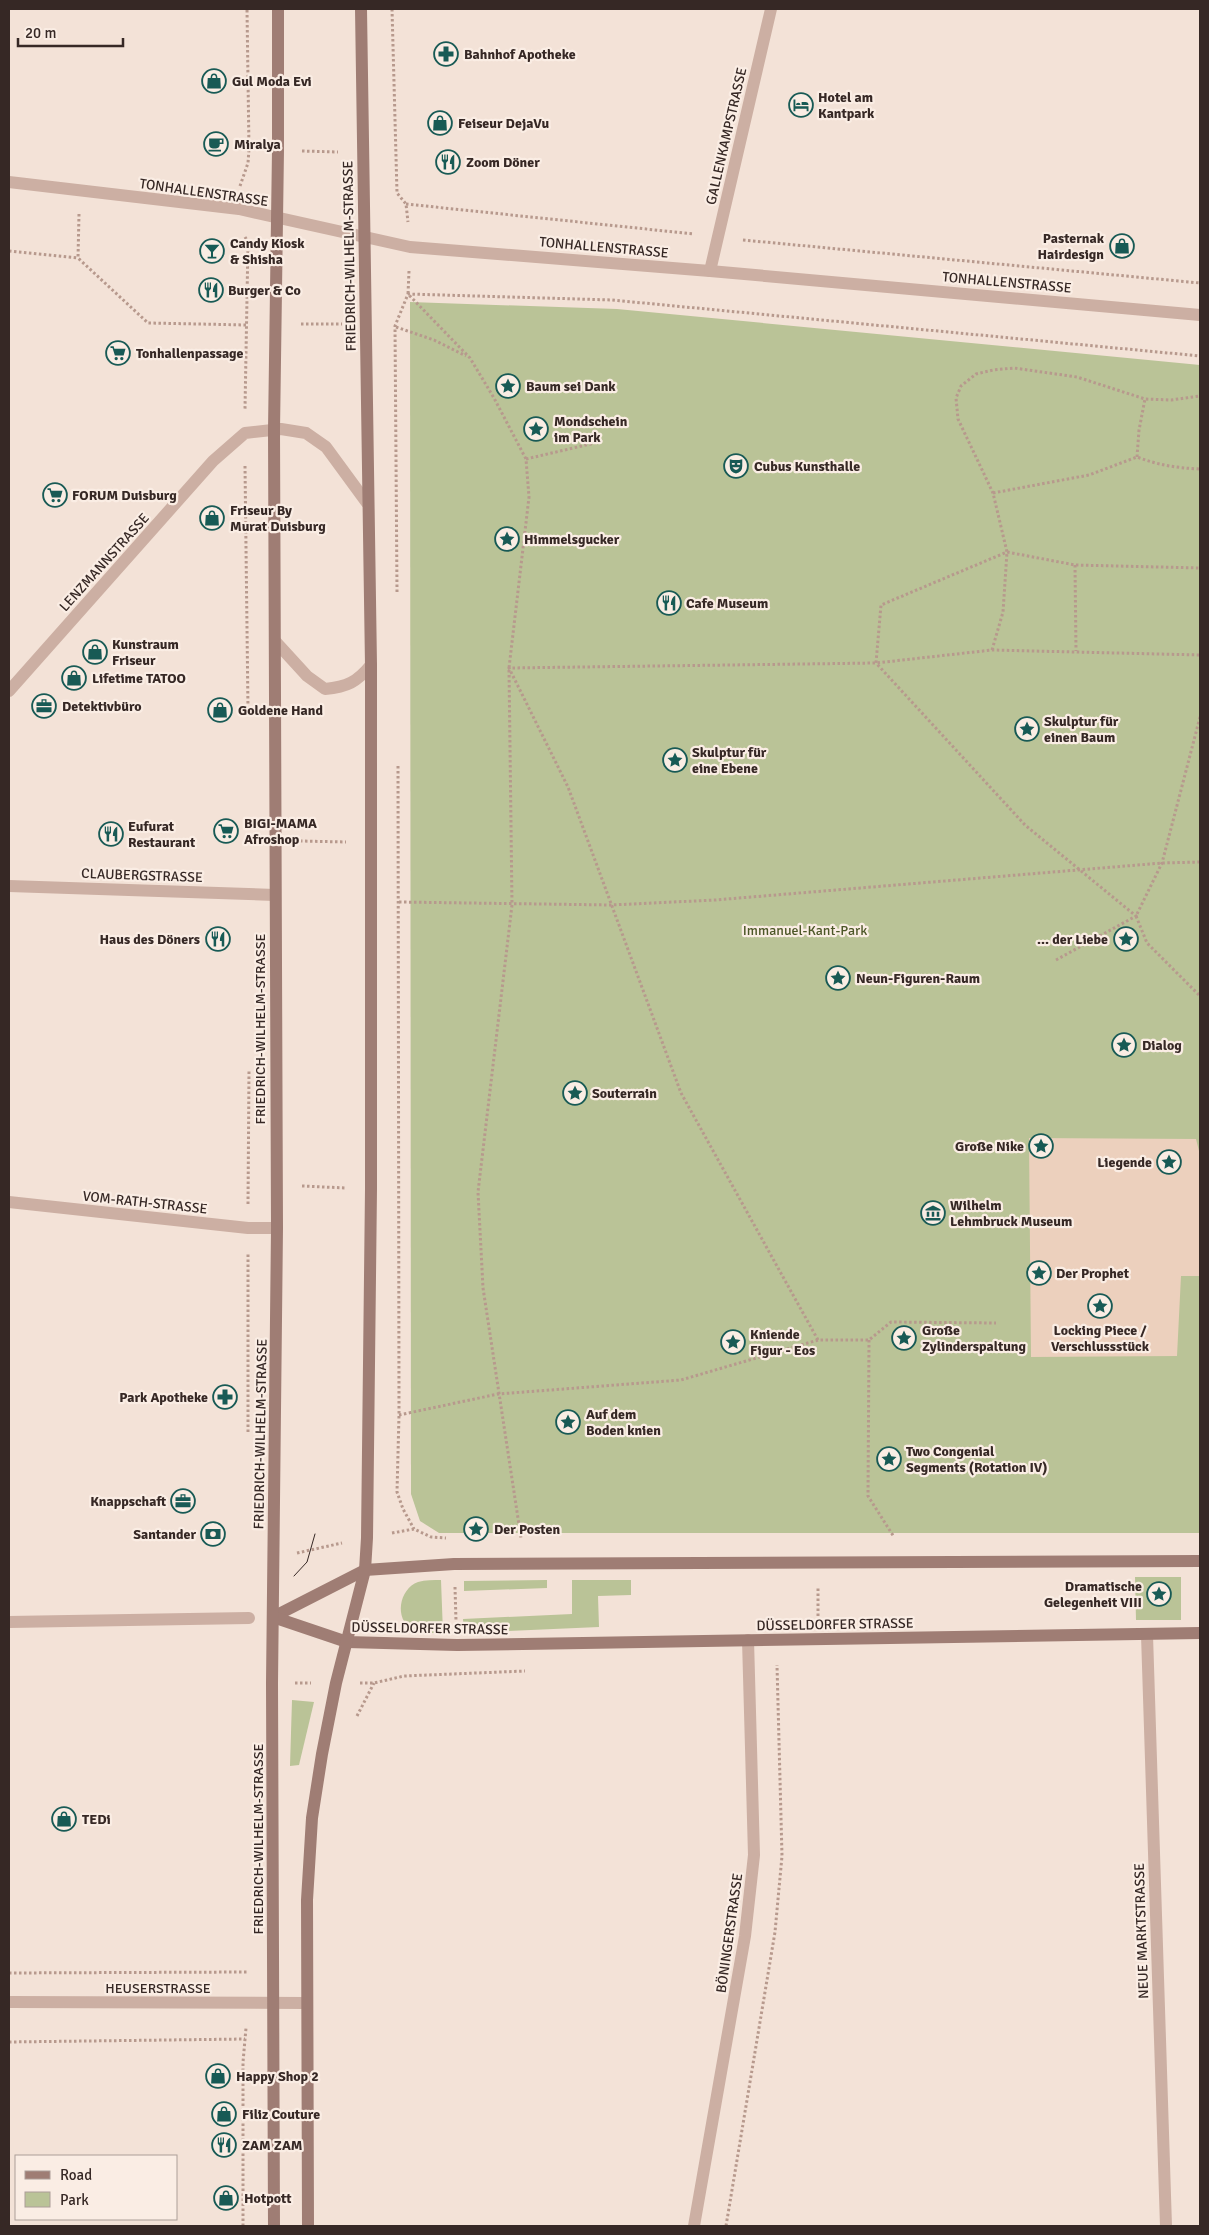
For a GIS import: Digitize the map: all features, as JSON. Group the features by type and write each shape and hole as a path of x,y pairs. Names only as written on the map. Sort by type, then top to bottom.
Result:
{"main road":[{"name":"FRIEDRICH-WILHELM-STRASSE","path":"274,2226 273,1617 277,1228 274,430 278,9"},
{"name":"FRIEDRICH-WILHELM-STRASSE","path":"308,2226 307,1900 312,1818 322,1754 364,1570 367,1538 371,1189 371,665 367,503 361,9"},
{"path":"273,1617 364,1570 454,1564 1200,1561"},
{"name":"DÜSSELDORFER STRASSE","path":"273,1617 347,1642 457,1644 1147,1636 1200,1633"}],"street":[{"name":"GALLENKAMPSTRASSE","path":"710,270 771,9"},
{"name":"TONHALLENSTRASSE","path":"9,182 239,209 410,246 710,270 1200,315"},
{"path":"245,433 274,430 306,433 326,447 367,503"},
{"name":"LENZMANNSTRASSE","path":"9,691 213,461 245,433"},
{"path":"275,641 307,676 326,689 344,687 362,676 371,665"},
{"name":"CLAUBERGSTRASSE","path":"9,886 275,895"},
{"name":"VOM-RATH-STRASSE","path":"9,1202 248,1228 277,1228"},
{"path":"9,1622 249,1618"},
{"name":"NEUE MARKTSTRASSE","path":"1147,1636 1166,2226"},
{"name":"BÖNINGERSTRASSE","path":"694,2226 745,1936 754,1855 748,1640"},
{"name":"HEUSERSTRASSE","path":"9,2002 306,2003"}],"path":[{"path":"247,9 248,163 240,182 238,231 248,242 245,433 248,712"},
{"path":"392,9 397,193 406,204 410,246 408,294 395,326 397,594"},
{"path":"248,150 362,152"},
{"path":"406,204 717,237 1200,283"},
{"path":"78,258 80,208"},
{"path":"9,252 78,258 148,323 246,325 366,324"},
{"path":"408,294 612,300 1200,356"},
{"path":"408,294 470,358 494,398 526,459 529,496 509,668 512,905 478,1192 483,1288 521,1538"},
{"path":"395,326 434,340 470,358"},
{"path":"992,650 1003,612 1007,552 993,493 967,440 956,411 958,391 969,378 993,370 1028,370 1077,377 1145,399 1171,400 1200,396"},
{"path":"1137,456 1139,430 1145,399"},
{"path":"526,459 599,442"},
{"path":"993,493 1089,475 1137,456 1154,464 1200,469"},
{"path":"1200,568 1075,565 1007,552 880,605 876,663 1025,825 1136,916 1147,943 1200,996"},
{"path":"1075,565 1076,651"},
{"path":"509,668 876,663 992,650 1200,655"},
{"path":"509,668 568,787 681,1093 818,1340"},
{"path":"1056,960 1136,916 1162,863 1200,717"},
{"path":"398,763 398,1492 403,1509 414,1528"},
{"path":"276,841 399,843"},
{"path":"399,902 611,905 715,900 801,891 1162,863 1200,862"},
{"path":"248,1437 249,1066"},
{"path":"248,1185 276,1184 399,1190"},
{"path":"399,1415 498,1394 681,1380 818,1340 869,1340 892,1322 996,1323"},
{"path":"869,1340 868,1496 898,1544"},
{"path":"818,1562 818,1639"},
{"path":"354,1724 374,1683"},
{"path":"9,1973 249,1972"},
{"path":"9,2042 245,2039"}],"green space":[{"name":"Immanuel-Kant-Park","path":"410,302 617,309 1200,365 1200,1533 439,1533 420,1521 411,1494"},
{"path":"1135,1577 1181,1577 1181,1620 1136,1620"},
{"path":"441,1580 443,1633 423,1632 412,1629 406,1624 401,1612 403,1597 418,1582"},
{"path":"547,1580 547,1588 464,1591 464,1581"},
{"path":"572,1580 631,1580 631,1595 598,1596 599,1627 464,1633 463,1619 572,1614"},
{"path":"292,1700 314,1702 299,1765 290,1766"}],"shaded area":[{"path":"1029,1138 1196,1139 1200,1155 1200,1276 1181,1276 1177,1356 1031,1357"}],"tram line":[{"path":"294,1576 307,1562 315,1534"}],"place":[{"name":"Bahnhof Apotheke","path":"446,54"},
{"name":"Gul Moda Evi","path":"214,81"},
{"name":"Hotel am Kantpark","path":"801,105"},
{"name":"Feiseur DejaVu","path":"440,123"},
{"name":"Miralya","path":"216,144"},
{"name":"Zoom Döner","path":"448,162"},
{"name":"Pasternak Hairdesign","path":"1122,246"},
{"name":"Candy Kiosk & Shisha","path":"212,251"},
{"name":"Burger & Co","path":"211,290"},
{"name":"Tonhallenpassage","path":"118,353"},
{"name":"Baum sei Dank","path":"508,386"},
{"name":"Mondschein im Park","path":"536,429"},
{"name":"Cubus Kunsthalle","path":"736,466"},
{"name":"FORUM Duisburg","path":"55,495"},
{"name":"Friseur By Murat Duisburg","path":"212,518"},
{"name":"Himmelsgucker","path":"507,539"},
{"name":"Cafe Museum","path":"669,603"},
{"name":"Kunstraum Friseur","path":"95,652"},
{"name":"Lifetime TATOO","path":"74,678"},
{"name":"Detektivbüro","path":"44,706"},
{"name":"Goldene Hand","path":"220,710"},
{"name":"Skulptur für einen Baum","path":"1027,729"},
{"name":"Skulptur für eine Ebene","path":"675,760"},
{"name":"BIGI-MAMA Afroshop","path":"226,831"},
{"name":"Eufurat Restaurant","path":"111,834"},
{"name":"Haus des Döners","path":"218,939"},
{"name":"... der Liebe","path":"1126,939"},
{"name":"Neun-Figuren-Raum","path":"838,978"},
{"name":"Dialog","path":"1124,1045"},
{"name":"Souterrain","path":"575,1093"},
{"name":"Große Nike","path":"1041,1146"},
{"name":"Liegende","path":"1169,1162"},
{"name":"Wilhelm Lehmbruck Museum","path":"933,1213"},
{"name":"Der Prophet","path":"1039,1273"},
{"name":"Locking Piece / Verschlussstück","path":"1100,1306"},
{"name":"Große Zylinderspaltung","path":"904,1338"},
{"name":"Kniende Figur - Eos","path":"733,1342"},
{"name":"Park Apotheke","path":"225,1397"},
{"name":"Auf dem Boden knien","path":"568,1422"},
{"name":"Two Congenial Segments (Rotation IV)","path":"889,1459"},
{"name":"Knappschaft","path":"183,1501"},
{"name":"Der Posten","path":"476,1529"},
{"name":"Santander","path":"213,1534"},
{"name":"Dramatische Gelegenheit VIII","path":"1159,1594"},
{"name":"TEDi","path":"64,1819"},
{"name":"Happy Shop 2","path":"218,2076"},
{"name":"Filiz Couture","path":"224,2114"},
{"name":"ZAM ZAM","path":"224,2145"},
{"name":"Hotpott","path":"226,2198"}]}
